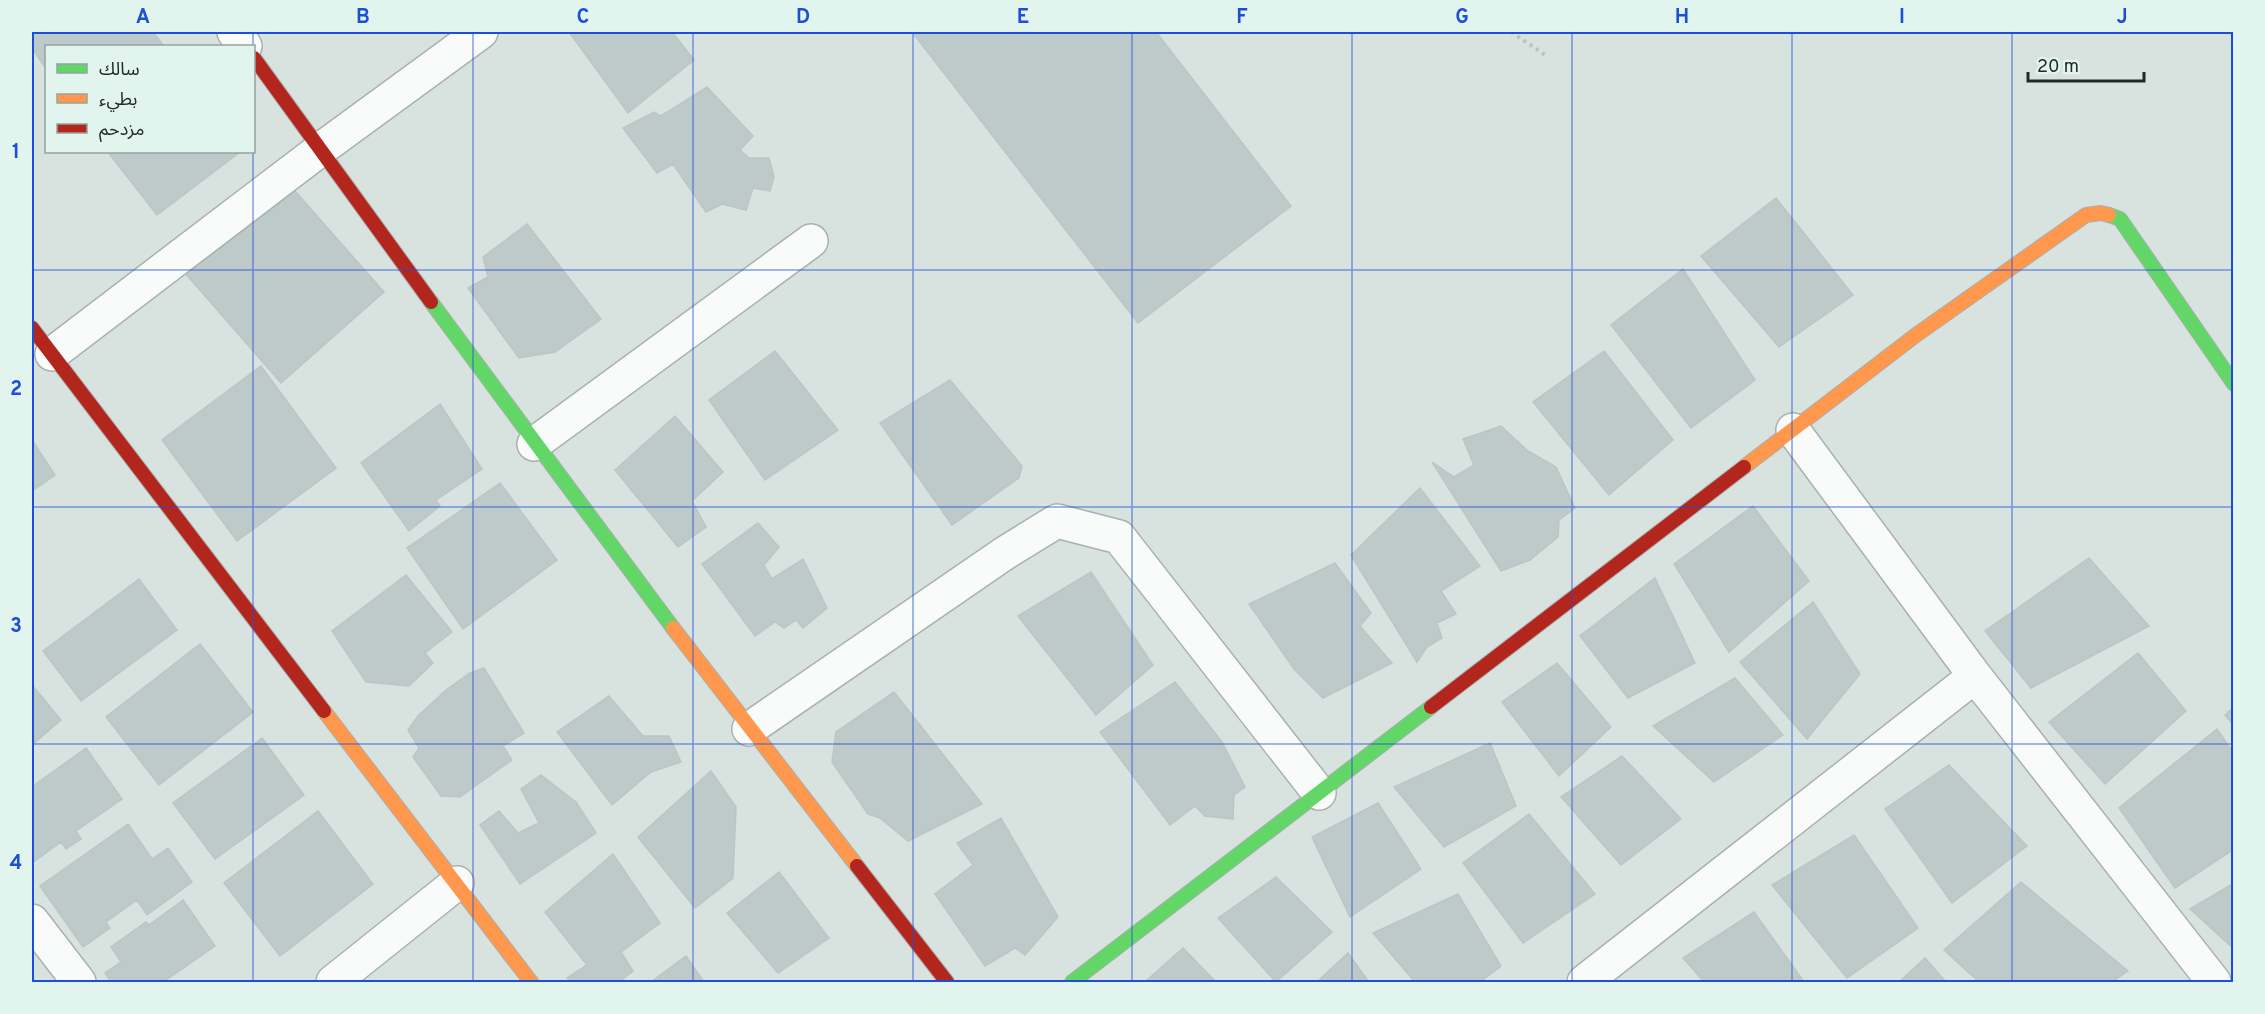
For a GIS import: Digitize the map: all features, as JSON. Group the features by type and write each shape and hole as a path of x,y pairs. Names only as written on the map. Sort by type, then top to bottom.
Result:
{"street":[{"path":"234,32 244,45"},
{"path":"52,354 321,149 481,32"},
{"path":"255,59 534,444 749,729 947,982"},
{"path":"1072,982 1925,329 2086,215 2101,213 2120,219 2234,384"},
{"path":"534,444 811,241"},
{"path":"32,328 531,982"},
{"path":"1793,430 1975,676 2210,981"},
{"path":"749,729 1005,553 1057,522 1119,537 1319,793"},
{"path":"1584,982 1975,676"},
{"path":"333,982 457,883"},
{"path":"32,921 79,982"}],"path":[{"path":"1511,32 1546,56"}],"building":[{"path":"32,32 153,32 163,45 45,45 45,68 32,48"},
{"path":"569,32 672,32 694,60 628,113"},
{"path":"912,32 1156,32 1291,206 1138,323"},
{"path":"707,87 753,136 740,150 749,158 769,158 774,177 770,191 753,188 746,210 722,204 706,212 673,164 657,173 623,128 654,112 661,116"},
{"path":"109,153 239,153 157,215"},
{"path":"288,183 384,292 281,383 185,273"},
{"path":"1776,198 1853,295 1779,347 1701,256"},
{"path":"527,224 601,319 555,352 519,358 468,288 488,277 483,257"},
{"path":"1683,269 1755,380 1691,428 1611,325"},
{"path":"775,351 838,430 765,480 709,400"},
{"path":"1604,351 1673,440 1609,495 1533,402"},
{"path":"261,366 336,468 237,541 162,440"},
{"path":"950,380 1022,466 1019,478 952,525 880,423"},
{"path":"440,404 482,469 436,500 440,506 409,531 361,463"},
{"path":"675,416 723,472 692,501 706,527 678,547 615,470"},
{"path":"1501,426 1528,451 1556,467 1575,508 1559,520 1558,537 1530,560 1501,571 1432,462 1454,477 1474,465 1463,439"},
{"path":"32,440 55,475 32,491"},
{"path":"500,483 557,560 463,629 407,548"},
{"path":"1420,488 1480,566 1441,591 1456,614 1437,623 1442,638 1427,647 1417,662 1351,555"},
{"path":"1753,506 1809,581 1729,652 1674,564"},
{"path":"758,523 779,547 764,565 772,579 803,559 827,608 803,628 796,620 784,628 775,622 755,636 702,564"},
{"path":"2089,558 2149,626 2031,688 1985,631"},
{"path":"1335,563 1371,613 1360,626 1392,663 1323,698 1294,669 1249,604"},
{"path":"1091,572 1153,665 1096,715 1018,616"},
{"path":"406,575 452,632 425,653 433,663 409,686 366,682 332,631"},
{"path":"1655,578 1695,663 1628,698 1580,636"},
{"path":"139,579 177,630 81,701 43,651"},
{"path":"1813,602 1860,674 1807,739 1740,662"},
{"path":"200,644 253,712 159,785 106,717"},
{"path":"2138,653 2186,711 2105,784 2049,722"},
{"path":"1557,663 1611,727 1559,776 1502,702"},
{"path":"484,668 524,733 503,746 512,760 460,797 441,796 413,757 419,748 408,730 418,716 446,690 470,673"},
{"path":"1735,678 1783,735 1714,782 1653,726"},
{"path":"1175,682 1222,742 1245,787 1234,795 1233,819 1205,816 1195,806 1170,825 1100,732"},
{"path":"32,685 61,720 32,745"},
{"path":"894,692 982,804 908,841 880,818 868,814 832,762 836,732"},
{"path":"609,696 643,736 669,736 681,762 651,772 612,805 557,732"},
{"path":"2234,707 2234,726 2225,715"},
{"path":"2217,729 2234,754 2234,849 2175,888 2119,808"},
{"path":"262,738 304,795 215,859 173,803"},
{"path":"1490,743 1516,806 1444,847 1394,787"},
{"path":"86,748 122,799 76,831 81,839 66,849 61,842 32,863 32,787"},
{"path":"1622,756 1681,819 1621,865 1561,797"},
{"path":"1949,765 2027,846 1952,903 1885,809"},
{"path":"711,771 736,807 733,878 695,908 638,837"},
{"path":"541,775 576,802 596,833 520,884 480,825 499,811 518,833 539,823 521,789"},
{"path":"1378,803 1421,869 1350,917 1312,837"},
{"path":"318,811 373,884 280,956 224,883"},
{"path":"1529,814 1595,894 1523,943 1463,863"},
{"path":"1001,818 1058,917 1025,955 1015,948 985,966 935,894 973,865 957,843"},
{"path":"128,824 152,859 168,848 192,882 147,915 137,900 106,922 110,928 83,947 40,886"},
{"path":"1854,835 1918,928 1847,978 1772,885"},
{"path":"613,854 660,923 621,952 633,971 619,982 570,982 567,978 587,965 545,912"},
{"path":"779,872 829,938 778,973 727,913"},
{"path":"1276,877 1332,932 1276,982 1218,918"},
{"path":"2021,882 2128,971 2112,982 1979,982 1944,950"},
{"path":"2234,883 2234,949 2190,909"},
{"path":"1458,894 1501,966 1480,982 1415,982 1373,933"},
{"path":"183,900 215,946 163,982 111,982 105,973 121,962 111,947 146,922 149,925"},
{"path":"1754,912 1804,982 1704,982 1683,958"},
{"path":"1183,948 1216,982 1145,982"},
{"path":"1348,953 1369,982 1317,982"},
{"path":"686,956 704,982 651,982"},
{"path":"1925,958 1946,982 1899,982"}],"traffic: fast":[{"path":"2109,215 2120,219 2234,384"},
{"path":"431,302 673,628"},
{"path":"1072,982 1431,707"}],"traffic: slow":[{"path":"1744,467 1916,335 2086,215 2101,213 2109,215"},
{"path":"673,628 857,866"},
{"path":"324,711 531,982"}],"traffic: jam":[{"path":"255,59 431,302"},
{"path":"32,328 324,711"},
{"path":"1431,707 1744,467"},
{"path":"857,866 947,982"}]}
